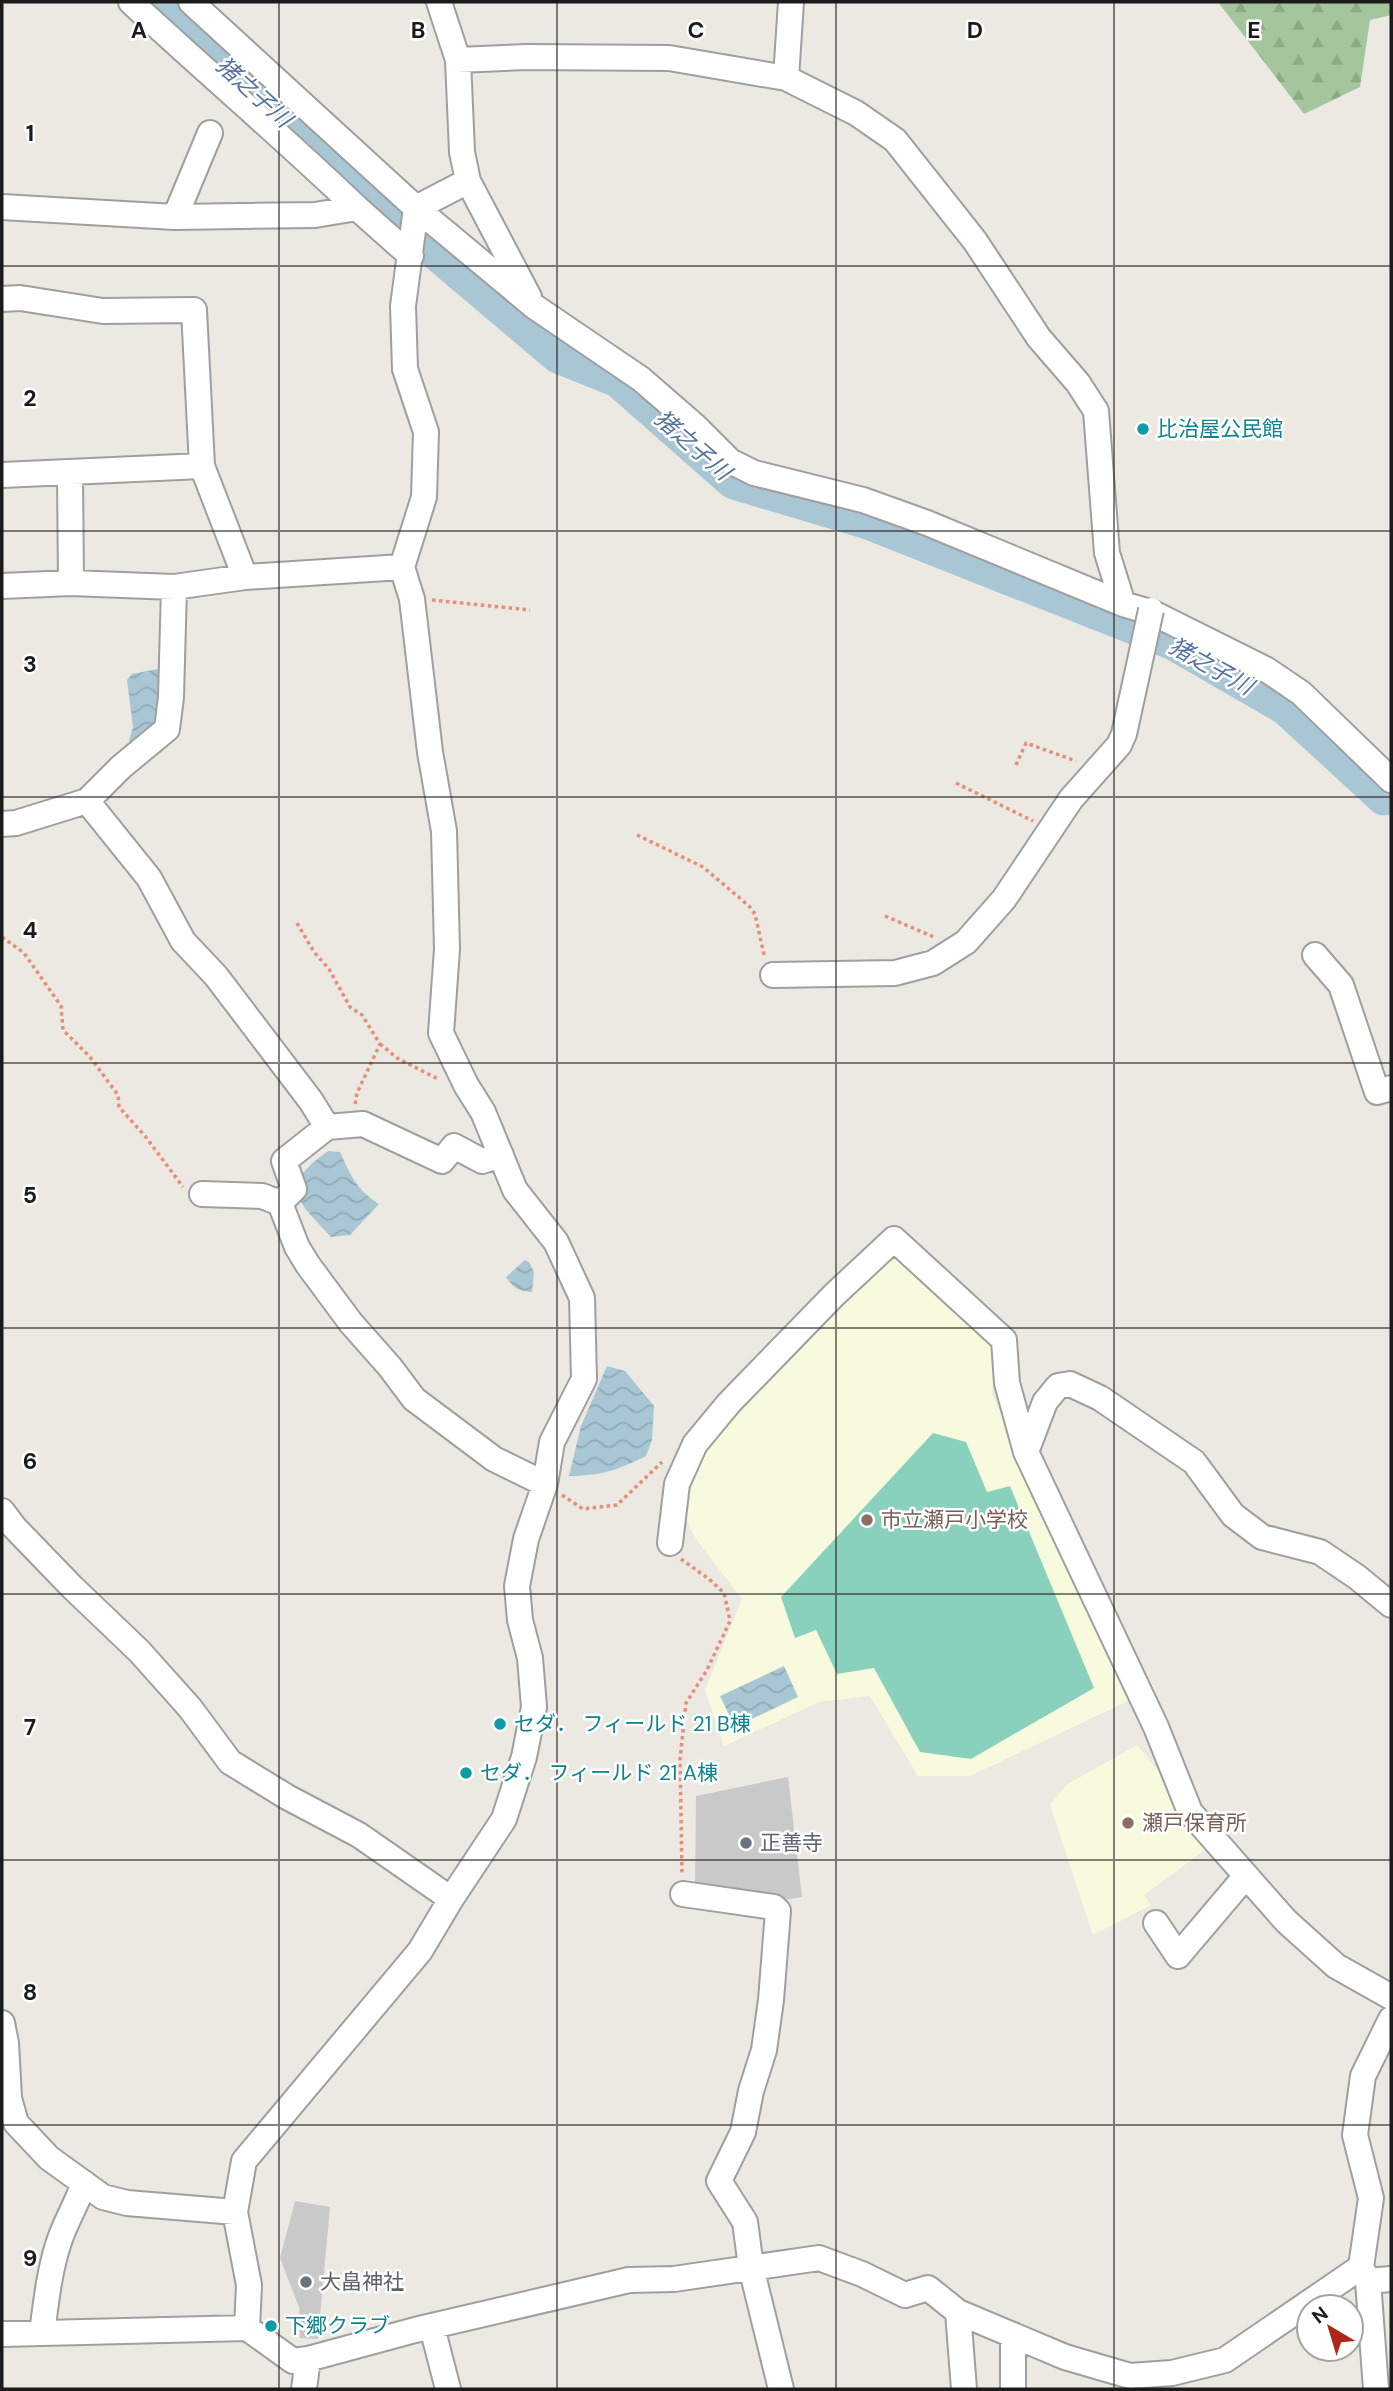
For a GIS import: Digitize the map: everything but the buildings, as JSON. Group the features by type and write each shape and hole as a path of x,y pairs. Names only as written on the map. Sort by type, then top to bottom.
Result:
{"street":[{"path":"131,2 288,142 357,208 411,252"},
{"path":"191,2 415,212 535,307 641,379 730,461 754,473 863,500 927,523 1123,604 1153,613 1267,670 1301,693 1391,780"},
{"path":"439,2 458,60 462,152 468,181 535,307"},
{"path":"786,78 791,2"},
{"path":"458,60 526,57 668,58 786,78 856,113 895,140 975,241 1039,338 1078,383 1096,411 1107,553 1123,604"},
{"path":"175,217 210,133"},
{"path":"415,212 468,181"},
{"path":"2,207 175,217 316,215 357,208"},
{"path":"247,2329 249,2285 235,2212 244,2161 420,1951 504,1819 524,1757 534,1707 530,1658 520,1619 517,1586 526,1539 545,1484 552,1442 584,1379 582,1298 556,1242 514,1190 483,1112 466,1085 441,1033 447,949 444,831 430,752 412,599 402,567 424,497 426,432 405,369 402,306 415,212"},
{"path":"2,299 20,298 103,311 194,310 202,466 245,577"},
{"path":"2,475 202,466"},
{"path":"70,473 71,583"},
{"path":"2,586 71,583 174,587 245,577 402,567"},
{"path":"2,824 16,823 87,801 121,767 167,729 172,697 174,587"},
{"path":"773,975 895,973 933,963 966,942 1004,899 1071,799 1119,746 1124,734 1151,610"},
{"path":"87,801 149,878 183,940 216,976 311,1101 334,1126"},
{"path":"1314,955 1341,985 1377,1092 1391,1088"},
{"path":"281,1203 294,1189 284,1161 334,1126 363,1124 442,1161 454,1146 482,1161 501,1155"},
{"path":"202,1194 262,1196 281,1203 297,1247 308,1265 351,1323 414,1399 494,1459 545,1484"},
{"path":"670,1543 677,1484 695,1444 729,1403 824,1304 894,1240 1004,1340 1007,1383 1026,1452 1156,1727 1190,1812 1286,1921 1336,1966 1391,1997"},
{"path":"1026,1452 1045,1402 1058,1386 1070,1384 1100,1398 1194,1462 1233,1516 1262,1537 1320,1552 1391,1605"},
{"path":"2,1511 72,1587 139,1651 190,1708 230,1762 287,1797 359,1835 451,1899"},
{"path":"1156,1923 1178,1956 1245,1877"},
{"path":"684,1894 774,1907 779,1911 764,2050 751,2091 744,2132 719,2181 745,2222 751,2267 781,2389"},
{"path":"1376,2389 1383,2363 1373,2276 1381,2198 1355,2135 1363,2076 1391,2019"},
{"path":"2,2023 6,2043 9,2098 16,2123 48,2158 103,2197 127,2203 235,2212"},
{"path":"42,2333 48,2287 58,2243 84,2183"},
{"path":"2,2334 247,2329 293,2361 629,2280 674,2280 819,2258 862,2274 905,2295 928,2288 958,2312 1065,2357 1130,2376 1172,2373 1225,2360 1373,2276"},
{"path":"958,2312 964,2389"},
{"path":"432,2327 448,2389"},
{"path":"1013,2335 1013,2389"},
{"path":"304,2389 308,2359"}],"path":[{"path":"412,599 449,600 530,610"},
{"path":"1016,765 1026,743 1098,769"},
{"path":"956,783 1050,829"},
{"path":"637,835 703,867 749,906 755,914 766,969 773,975"},
{"path":"885,916 946,942 966,942"},
{"path":"297,923 314,952 329,969 350,1007 362,1015 380,1044 397,1058 444,1083"},
{"path":"2,937 23,953 61,1006 63,1030 90,1057 118,1095 119,1107 145,1136 183,1187 202,1194"},
{"path":"334,1126 353,1116 357,1093 380,1044"},
{"path":"545,1484 583,1509 617,1505"},
{"path":"670,1543 675,1555 724,1592 730,1620 707,1670 686,1703 680,1759 684,1894"}],"shaded area":[{"name":"市立瀬戸小学校","path":"893,1252 998,1348 992,1394 1128,1701 970,1776 918,1776 870,1696 819,1702 724,1746 705,1690 742,1599 696,1539 676,1500 696,1451"},
{"name":"瀬戸保育所","path":"1137,1745 1216,1842 1144,1895 1151,1905 1093,1935 1050,1805 1066,1785"},
{"name":"正善寺","path":"788,1777 802,1897 782,1900 695,1890 696,1796"},
{"name":"大畠神社","path":"295,2201 330,2207 318,2339 300,2338 299,2307 280,2258"}],"green space":[{"path":"1218,2 1391,2 1391,15 1370,20 1360,87 1304,114"},
{"path":"933,1433 966,1442 987,1492 1010,1486 1094,1688 971,1759 920,1752 874,1668 837,1674 816,1630 795,1638 781,1597"}],"water":[{"path":"163,668 163,713 134,745 129,741 133,727 127,680 132,674"},
{"path":"328,1151 340,1152 355,1181 379,1204 350,1235 331,1237 309,1213 298,1194 302,1174"},
{"path":"525,1260 534,1272 532,1292 517,1288 506,1277"},
{"path":"607,1366 625,1371 654,1406 652,1440 646,1456 627,1465 590,1475 569,1476 581,1426"},
{"path":"784,1666 798,1697 735,1727 720,1696"}],"waterway":[{"name":"猪之子川","path":"154,2 389,213 558,356 618,380 734,482 868,522 1174,643 1286,708 1384,798"}],"place":[{"name":"比治屋公民館","path":"1143,429"},
{"name":"市立瀬戸小学校","path":"867,1520"},
{"name":"セダ． フィールド 21 B棟","path":"500,1724"},
{"name":"セダ． フィールド 21 A棟","path":"466,1773"},
{"name":"瀬戸保育所","path":"1128,1823"},
{"name":"正善寺","path":"746,1843"},
{"name":"大畠神社","path":"306,2282"},
{"name":"下郷クラブ","path":"271,2326"}]}
